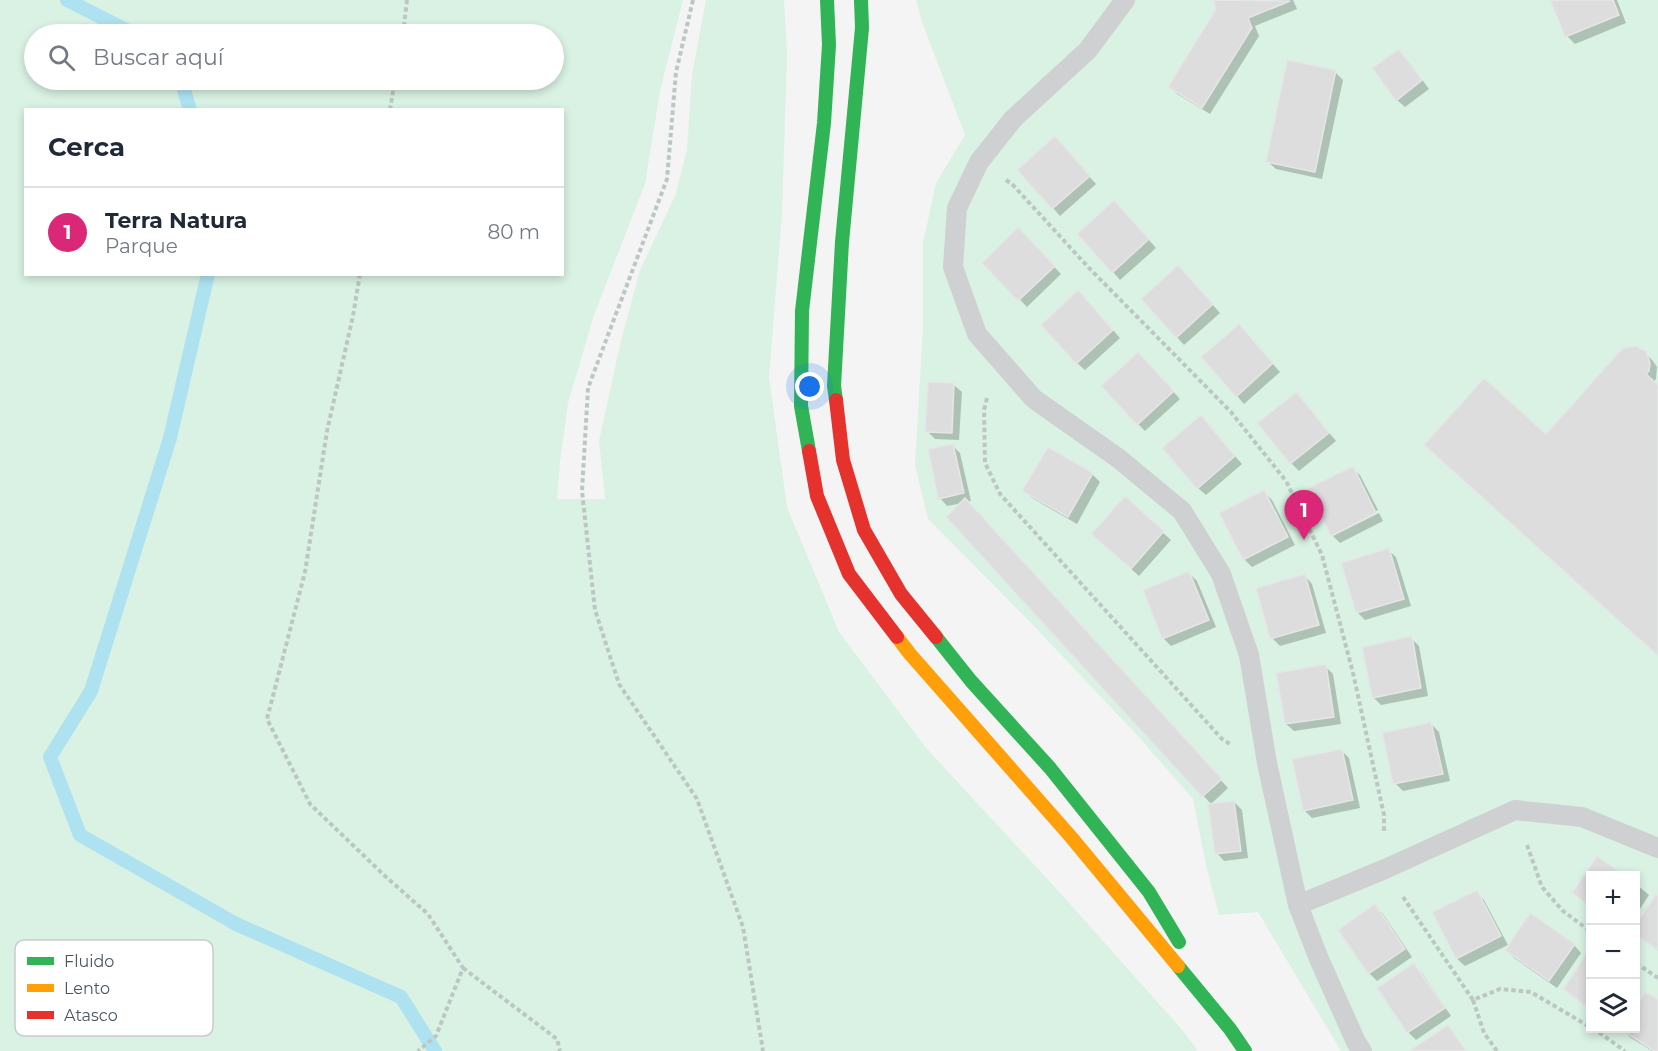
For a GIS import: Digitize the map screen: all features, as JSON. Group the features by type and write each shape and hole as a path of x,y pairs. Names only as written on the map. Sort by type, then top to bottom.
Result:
{"main road":[{"path":"827,0 829,45 824,123 802,311 801,406 817,496 849,574 910,654 1071,837 1230,1029"},
{"path":"861,0 862,28 842,242 834,386 843,460 864,530 901,594 971,681 1050,768 1149,892 1245,1051"}],"lane":[{"path":"1125,0 1088,50 1013,119 979,162 957,208 953,267 977,334 1034,399 1118,458 1182,511 1221,574 1249,655 1267,763 1298,905 1319,960 1362,1051"},
{"path":"1298,905 1385,869 1515,810 1582,817 1658,848"}],"path":[{"path":"404,24 407,0"},
{"path":"693,0 676,72 667,180 588,388 582,491 595,610 619,684 697,799 743,927 763,1051"},
{"path":"390,108 393,90"},
{"path":"979,162 1012,184 1090,269 1231,412 1287,481 1322,555 1353,673 1384,815 1385,869 1417,920 1473,1000 1484,1033 1497,1051"},
{"path":"360,276 327,431 305,572 267,718 310,804 428,914 463,968 557,1039 560,1051"},
{"path":"997,356 984,410 985,463 1000,494 1222,739 1267,763"},
{"path":"1515,810 1542,887 1563,911 1586,928"},
{"path":"1640,966 1658,978"},
{"path":"418,1051 436,1036 463,968"},
{"path":"1473,1000 1500,989 1531,992 1586,1024"},
{"path":"1599,1033 1625,1051"}],"green space":[{"path":"0,0 683,0 660,91 645,184 594,315 568,403 557,499 605,499 599,441 620,345 640,270 675,196 687,150 692,75 706,0 784,0 787,53 782,214 769,377 787,507 839,632 927,749 1063,896 1184,1032 1198,1051 0,1051"},
{"path":"916,0 1658,0 1658,1051 1341,1051 1258,912 1219,915 1193,799 1136,734 1032,624 928,519 915,465 923,328 923,243 936,183 965,135 922,22"}],"building":[{"path":"1213,0 1290,1 1248,18 1252,28 1202,108 1168,87 1216,9"},
{"path":"1550,0 1613,0 1619,15 1565,37"},
{"path":"1399,49 1422,80 1396,101 1372,68"},
{"path":"1287,60 1336,70 1315,172 1266,162"},
{"path":"1055,136 1090,176 1052,209 1017,170"},
{"path":"1114,200 1149,239 1112,273 1077,234"},
{"path":"1018,227 1055,266 1018,301 982,263"},
{"path":"1178,265 1213,304 1176,338 1141,299"},
{"path":"1078,290 1113,330 1076,364 1041,325"},
{"path":"1239,324 1273,363 1236,397 1201,357"},
{"path":"1636,346 1646,351 1650,363 1646,374 1658,385 1658,656 1424,445 1484,378 1546,434 1620,351"},
{"path":"1138,352 1174,391 1137,425 1101,386"},
{"path":"928,382 954,383 952,433 925,432"},
{"path":"1297,392 1329,433 1290,464 1257,423"},
{"path":"1201,415 1235,456 1197,489 1162,448"},
{"path":"953,444 964,493 938,499 928,449"},
{"path":"1048,447 1093,473 1068,517 1022,491"},
{"path":"1353,466 1376,513 1331,536 1307,489"},
{"path":"1264,490 1288,537 1243,560 1219,513"},
{"path":"1125,496 1164,531 1131,569 1091,534"},
{"path":"965,498 1222,779 1202,797 946,517"},
{"path":"1389,548 1404,599 1356,613 1341,563"},
{"path":"1189,571 1209,620 1162,639 1143,590"},
{"path":"1305,574 1319,625 1270,639 1256,588"},
{"path":"1412,636 1421,688 1372,698 1362,647"},
{"path":"1326,664 1334,717 1285,724 1276,673"},
{"path":"1431,722 1443,774 1393,784 1382,733"},
{"path":"1342,749 1353,800 1303,811 1292,759"},
{"path":"1234,801 1241,851 1215,854 1208,804"},
{"path":"1597,856 1619,871 1587,871"},
{"path":"1586,872 1586,903 1572,893"},
{"path":"1477,890 1501,936 1456,959 1432,912"},
{"path":"1656,894 1658,896 1658,950 1640,938 1640,918"},
{"path":"1375,904 1405,949 1368,974 1338,930"},
{"path":"1530,913 1575,944 1549,981 1505,950"},
{"path":"1586,954 1586,1005 1563,989"},
{"path":"1414,963 1445,1008 1407,1033 1377,988"},
{"path":"1645,992 1658,999 1658,1051 1654,1051 1627,1033 1640,1033 1640,1001"},
{"path":"1448,1025 1466,1051 1410,1050"}],"waterway":[{"path":"67,0 114,24"},
{"path":"184,90 189,108"},
{"path":"208,276 170,438 91,691 50,757 80,835 236,924 401,997 435,1051"}],"traffic: fast":[{"path":"809,451 801,406 802,311 824,123 829,45 827,0"},
{"path":"836,400 834,386 842,242 862,28 861,0"},
{"path":"936,637 971,681 1050,768 1149,892 1179,942"},
{"path":"1178,966 1230,1029 1245,1051"}],"traffic: slow":[{"path":"897,637 1071,837 1178,966"}],"traffic: jam":[{"path":"836,400 843,460 864,530 901,594 936,637"},
{"path":"809,451 817,496 849,574 897,637"}],"place":[{"name":"Terra Natura","path":"1304,540"}]}
